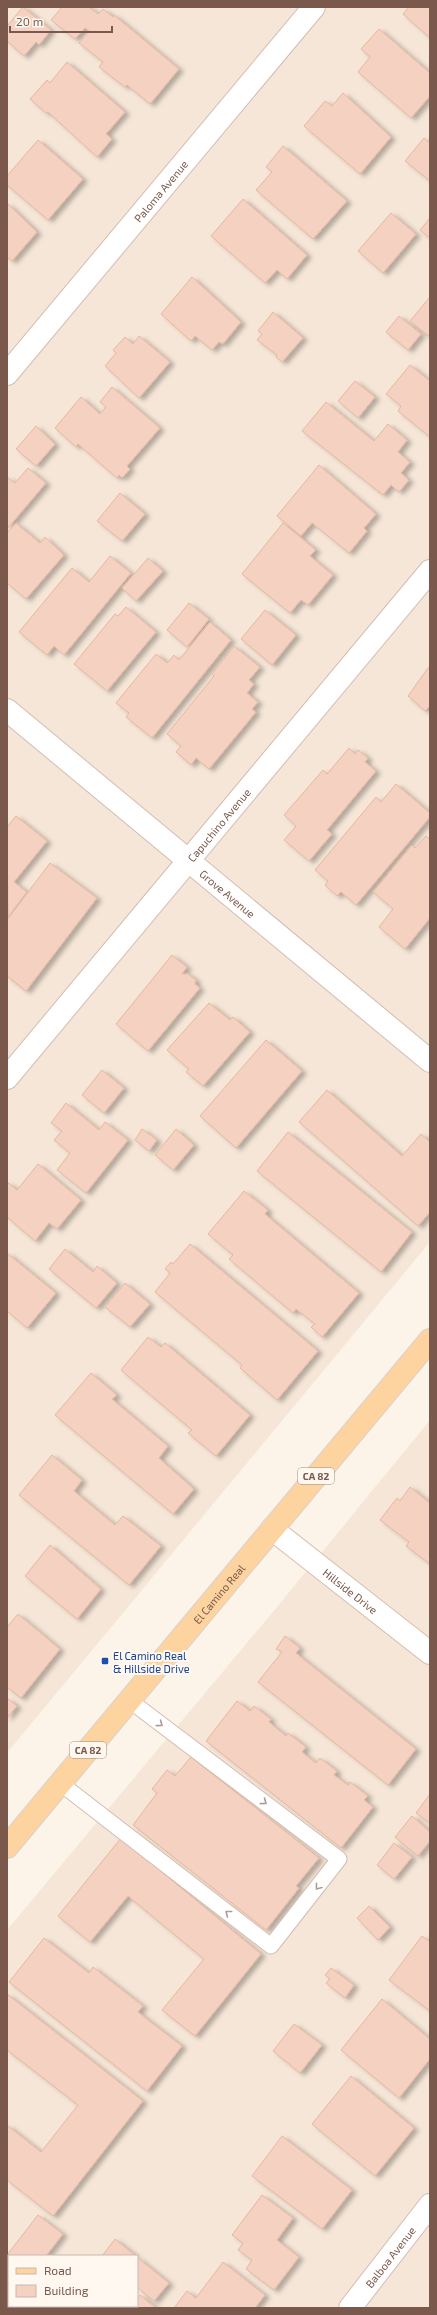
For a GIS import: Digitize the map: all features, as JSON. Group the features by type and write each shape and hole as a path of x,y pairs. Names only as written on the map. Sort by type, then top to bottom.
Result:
{"main road":[{"name":"El Camino Real","path":"7,1847 430,1340"}],"street":[{"name":"Paloma Avenue","path":"7,374 314,7"},
{"name":"Capuchino Avenue","path":"7,1078 430,571"},
{"name":"Grove Avenue","path":"7,710 430,1061"},
{"name":"Hillside Drive","path":"272,1529 430,1653"},
{"name":"Balboa Avenue","path":"350,2308 430,2205"}],"lane":[{"path":"60,1783 272,1946 339,1859 129,1700"}],"shaded area":[{"path":"7,7 430,7 430,1242 7,1753"},
{"path":"430,1420 430,2308 7,2308 7,1930 277,1607"}],"building":[{"path":"23,7 51,30 39,45 36,42 24,56 7,41 7,26"},
{"path":"62,7 89,7 98,14 103,9 113,17 114,15 179,69 150,104 127,85 125,87 99,67 103,62 79,43 89,31 85,28 75,39 51,20"},
{"path":"409,7 430,7 430,38 403,14"},
{"path":"379,29 430,73 430,96 411,118 358,72 370,57 361,49"},
{"path":"67,62 125,112 106,134 112,139 97,157 48,112 46,113 30,99 47,80 50,83"},
{"path":"343,93 391,137 360,174 304,126 325,101 332,106"},
{"path":"424,138 430,143 430,181 405,161"},
{"path":"38,140 83,179 48,220 7,185 7,176"},
{"path":"283,146 347,201 313,239 256,190 272,172 266,167"},
{"path":"243,199 307,255 287,279 277,270 265,283 211,236"},
{"path":"7,203 37,232 12,261 7,257"},
{"path":"391,213 416,234 383,273 358,251"},
{"path":"430,218 430,238 420,230"},
{"path":"192,277 241,322 223,344 219,342 212,350 195,336 191,341 161,314"},
{"path":"430,297 430,337 410,321"},
{"path":"273,312 303,338 282,362 276,357 277,355 257,340 262,334 258,331"},
{"path":"399,316 421,334 408,350 386,332"},
{"path":"139,336 170,362 139,398 105,366 116,353 113,350 125,337 133,344"},
{"path":"410,365 430,381 430,437 398,411 401,406 386,394"},
{"path":"355,381 375,397 358,418 338,401"},
{"path":"112,387 160,428 127,466 130,469 122,478 119,475 117,478 78,444 76,447 55,428 81,397 100,414 106,407 100,402"},
{"path":"326,402 374,441 388,424 407,440 398,452 410,462 401,473 409,480 399,492 391,485 383,495 302,431"},
{"path":"36,426 55,444 36,466 16,449"},
{"path":"319,465 376,514 364,528 367,531 349,553 312,523 301,536 277,516"},
{"path":"28,468 46,483 7,529 7,477 15,483"},
{"path":"120,493 145,514 122,541 97,521"},
{"path":"16,523 40,543 45,537 64,555 26,599 7,583 7,533"},
{"path":"283,523 316,550 310,556 333,575 308,605 301,600 290,613 242,574"},
{"path":"110,556 131,573 64,655 54,646 47,655 19,632 72,568 89,582"},
{"path":"148,558 163,571 136,601 122,588"},
{"path":"189,603 209,619 187,647 167,630"},
{"path":"126,607 156,632 107,691 74,664 115,614 118,616"},
{"path":"265,610 296,635 272,665 241,639"},
{"path":"210,622 231,640 152,738 126,717 129,713 116,703 156,654 167,663 174,655 179,660"},
{"path":"234,646 260,667 249,680 254,684 247,693 258,702 252,709 256,712 209,769 196,758 191,765 176,752 181,746 167,734 214,676 212,674"},
{"path":"428,668 430,668 430,708 429,707 425,711 408,696"},
{"path":"349,748 355,754 358,750 368,758 365,762 376,771 327,830 332,834 309,861 284,840 296,826 284,815 323,770 327,774"},
{"path":"396,784 430,813 430,817 356,905 341,892 337,896 325,885 328,881 315,870 376,797 381,802"},
{"path":"16,816 47,841 14,882 27,892 8,917 7,827"},
{"path":"426,836 430,840 430,918 405,949 379,927 393,909 373,892 412,845 415,848"},
{"path":"50,863 97,898 26,991 7,976 7,920"},
{"path":"172,955 187,967 182,974 188,974 196,980 195,984 200,988 148,1051 116,1024"},
{"path":"209,1003 230,1020 233,1017 250,1032 203,1086 186,1072 189,1069 167,1050"},
{"path":"266,1040 302,1071 236,1148 200,1116"},
{"path":"102,1070 124,1088 104,1113 82,1095"},
{"path":"327,1090 402,1156 421,1134 430,1142 430,1212 418,1226 299,1122"},
{"path":"66,1103 99,1130 105,1122 128,1140 86,1193 57,1170 70,1153 54,1140 62,1131 51,1123"},
{"path":"142,1129 157,1140 149,1151 135,1140"},
{"path":"176,1129 194,1145 173,1170 155,1155"},
{"path":"288,1132 412,1232 381,1272 257,1171"},
{"path":"38,1164 81,1200 57,1229 49,1223 35,1241 7,1217 7,1182 17,1190"},
{"path":"244,1191 268,1210 265,1214 359,1293 322,1337 311,1327 315,1324 296,1309 293,1313 229,1259 233,1255 208,1234"},
{"path":"190,1244 318,1351 277,1400 240,1368 242,1365 155,1292 170,1273 165,1269 171,1262 173,1264"},
{"path":"65,1249 93,1272 97,1266 117,1283 96,1308 49,1269"},
{"path":"7,1253 56,1293 27,1328 7,1311"},
{"path":"125,1283 150,1304 130,1327 105,1307"},
{"path":"148,1337 161,1347 165,1343 250,1415 216,1456 188,1433 192,1430 121,1370"},
{"path":"91,1373 117,1395 112,1399 168,1446 159,1458 194,1489 173,1514 55,1415"},
{"path":"52,1455 82,1480 74,1491 115,1525 123,1516 161,1546 129,1585 19,1495"},
{"path":"410,1487 430,1503 430,1564 406,1546 409,1542 380,1520 397,1498 400,1501"},
{"path":"50,1545 101,1589 77,1619 25,1576"},
{"path":"18,1614 60,1649 21,1698 7,1687 7,1627"},
{"path":"285,1636 300,1648 296,1653 416,1749 388,1785 258,1682 282,1652 276,1649"},
{"path":"7,1698 17,1706 7,1718"},
{"path":"237,1701 250,1711 254,1706 271,1719 269,1722 286,1736 288,1733 306,1747 302,1752 316,1763 320,1758 337,1771 334,1775 348,1785 350,1782 368,1796 364,1800 373,1807 341,1848 206,1741"},
{"path":"191,1757 319,1858 296,1886 299,1888 266,1930 133,1825 157,1793 152,1789 167,1770 175,1776"},
{"path":"430,1794 430,1823 416,1813"},
{"path":"412,1816 430,1832 430,1841 418,1856 395,1837"},
{"path":"121,1838 261,1954 195,2036 162,2010 204,1959 128,1896 90,1942 58,1916"},
{"path":"394,1843 412,1857 394,1879 377,1865"},
{"path":"369,1906 390,1927 378,1940 357,1918"},
{"path":"422,1936 430,1942 430,2011 389,1980"},
{"path":"44,1938 89,1973 93,1967 143,2006 138,2012 182,2046 147,2091 9,1982"},
{"path":"331,1968 354,1985 345,1998 326,1983 330,1979 325,1975"},
{"path":"7,1994 143,2101 53,2216 7,2180 7,2125 41,2152 78,2105 7,2050"},
{"path":"382,1999 430,2039 430,2059 399,2098 341,2050"},
{"path":"294,2024 322,2045 300,2073 273,2051"},
{"path":"351,2076 414,2128 375,2176 312,2124"},
{"path":"282,2136 352,2190 322,2229 252,2176"},
{"path":"262,2195 293,2218 277,2240 299,2257 274,2290 246,2269 252,2260 238,2250 243,2243 232,2235"},
{"path":"38,2215 63,2234 47,2255 8,2255 8,2280 7,2255"},
{"path":"115,2239 135,2255 103,2255"},
{"path":"138,2258 169,2283 154,2301 138,2288"},
{"path":"223,2262 265,2295 255,2308 174,2308 187,2291 196,2298"},
{"path":"140,2295 156,2308 129,2308 138,2307 138,2297"}],"place":[{"name":"El Camino Real & Hillside Drive","path":"105,1661"}]}
